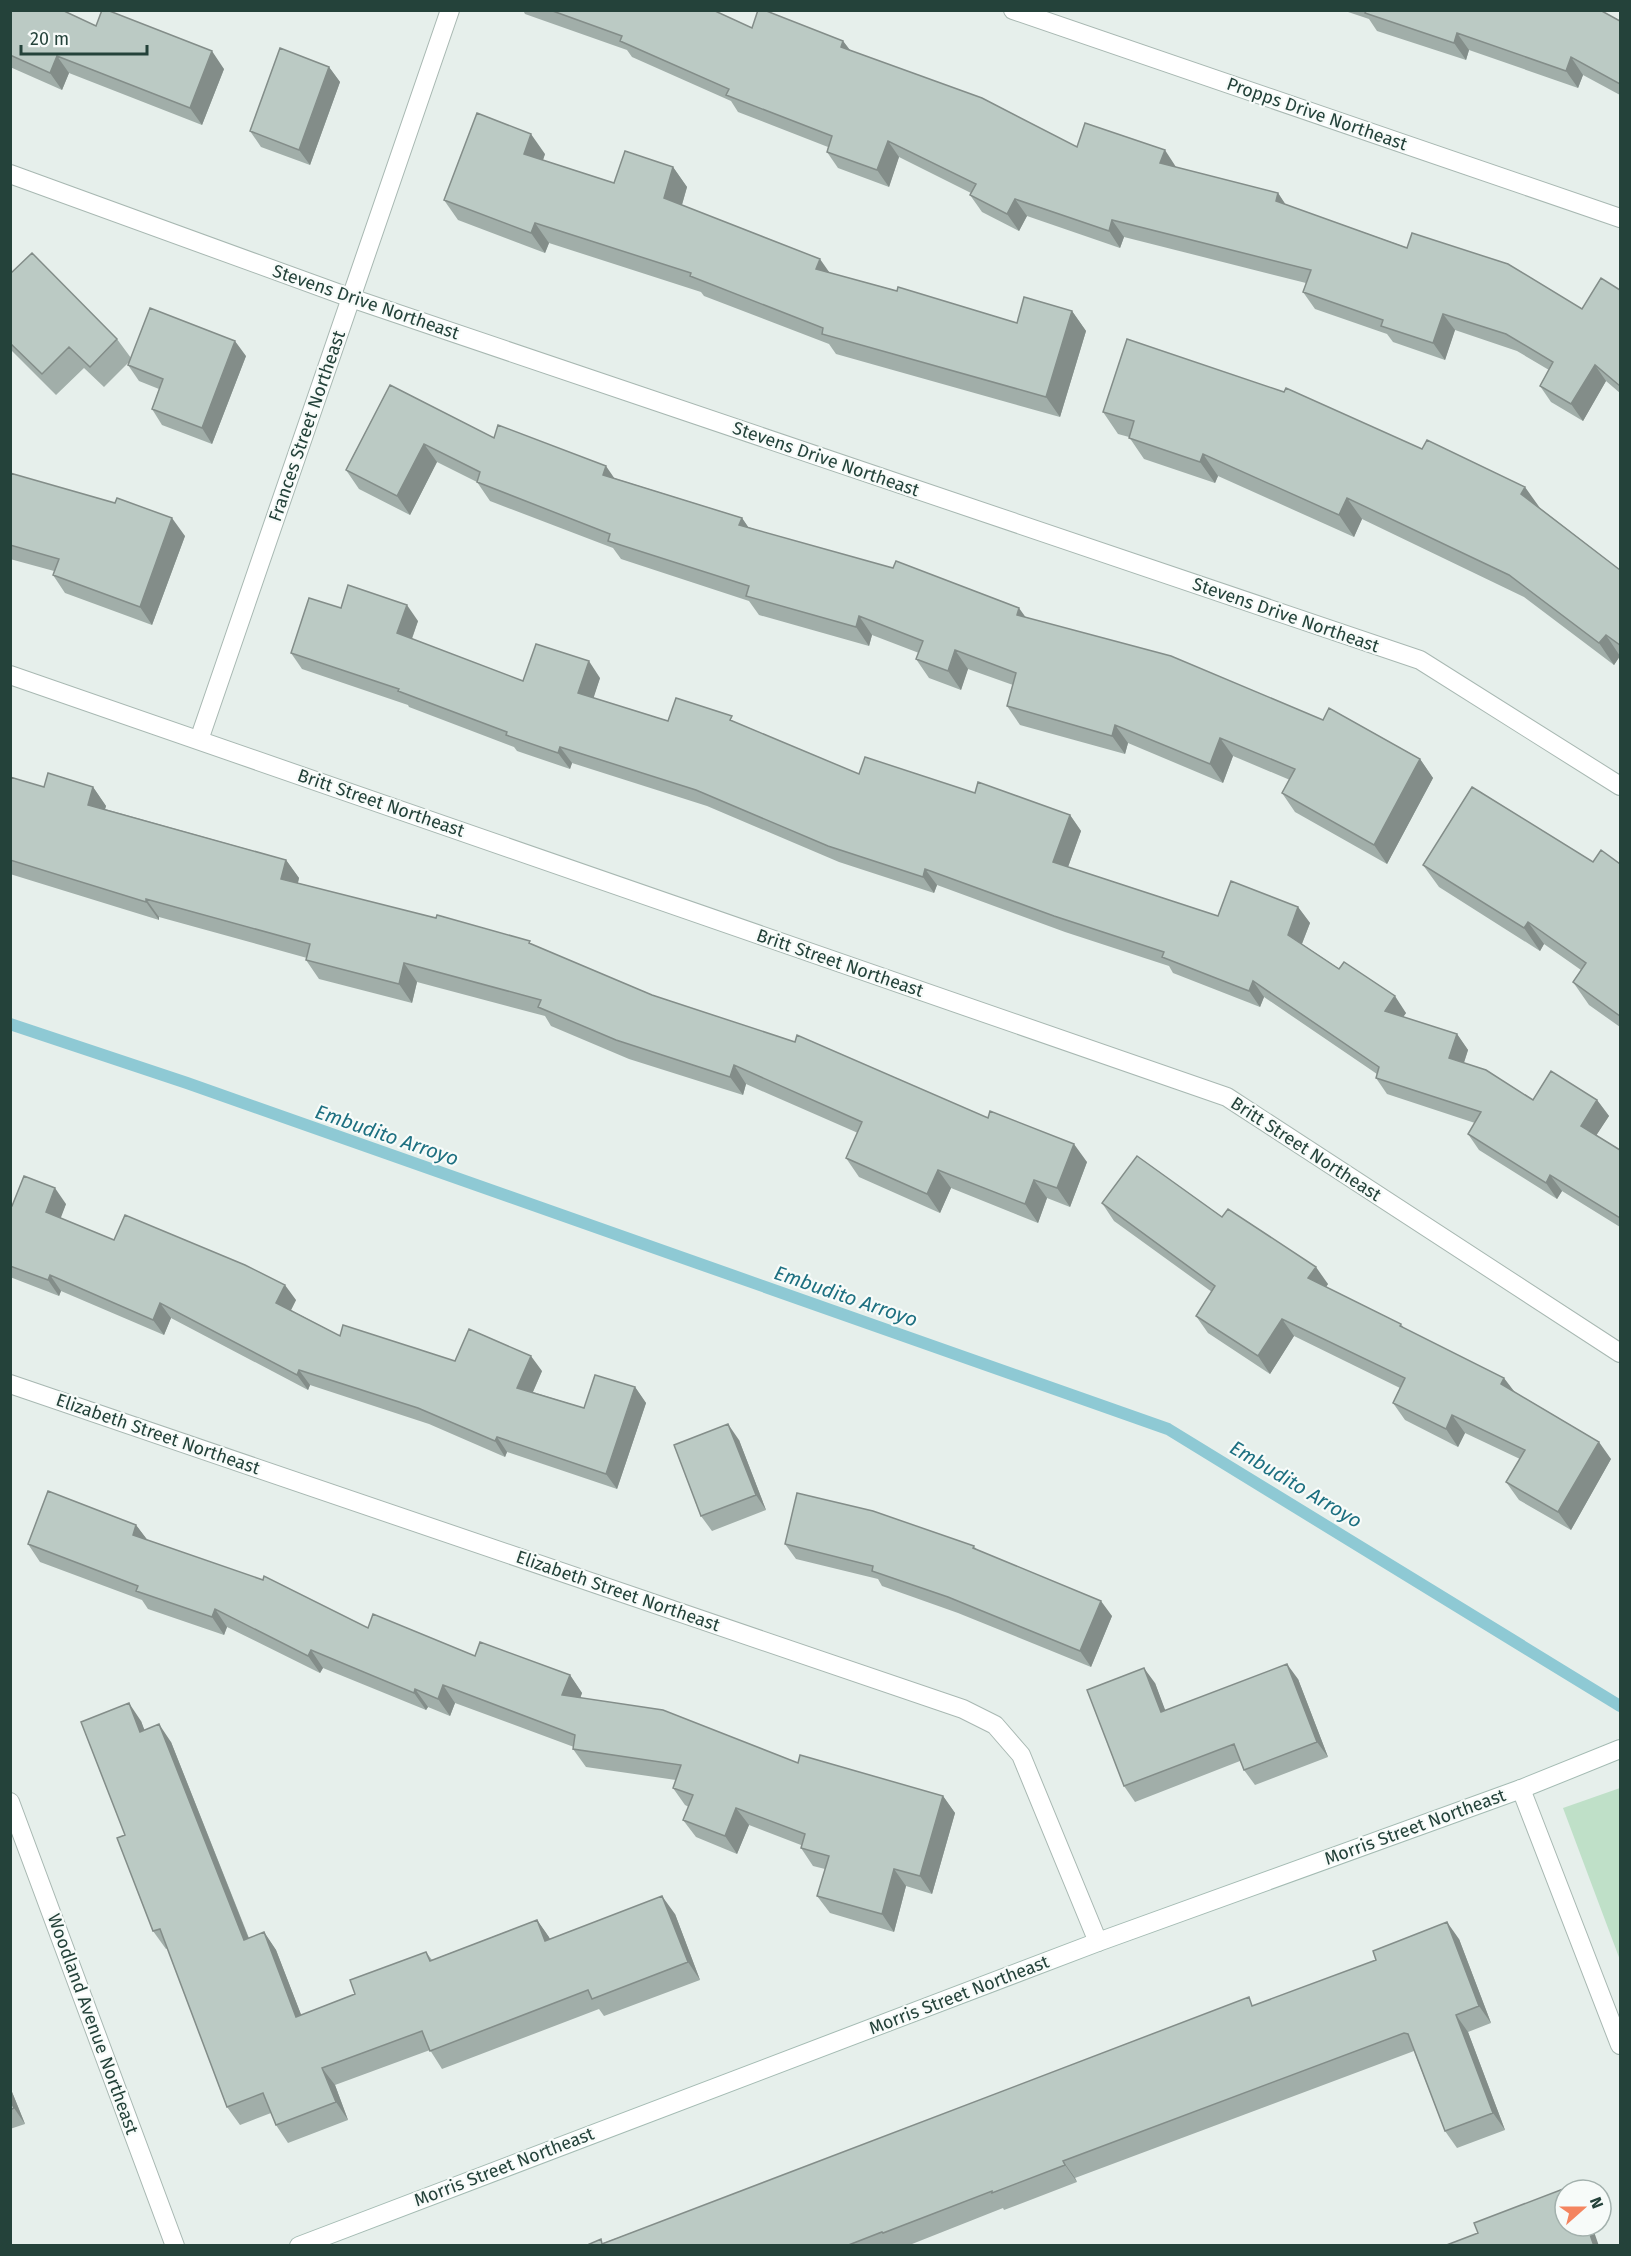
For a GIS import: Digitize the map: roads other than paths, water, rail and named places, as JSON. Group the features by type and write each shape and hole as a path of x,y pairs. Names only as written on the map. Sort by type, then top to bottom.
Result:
{"street":[{"name":"Frances Street Northeast","path":"199,740 450,10"},
{"name":"Propps Drive Northeast","path":"1013,10 1620,218"},
{"name":"Stevens Drive Northeast","path":"10,174 351,298 1420,660 1620,786"},
{"name":"Britt Street Northeast","path":"10,675 1227,1097 1620,1353"},
{"name":"Elizabeth Street Northeast","path":"10,1384 952,1705 995,1725 1021,1755 1098,1942"},
{"name":"Morris Street Northeast","path":"299,2246 1098,1942 1521,1789 1616,1751"},
{"path":"1521,1789 1620,2045"},
{"name":"Woodland Avenue Northeast","path":"10,1802 174,2246"}],"waterway":[{"name":"Embudito Arroyo","path":"10,1024 187,1083 1168,1429 1620,1706"}]}
